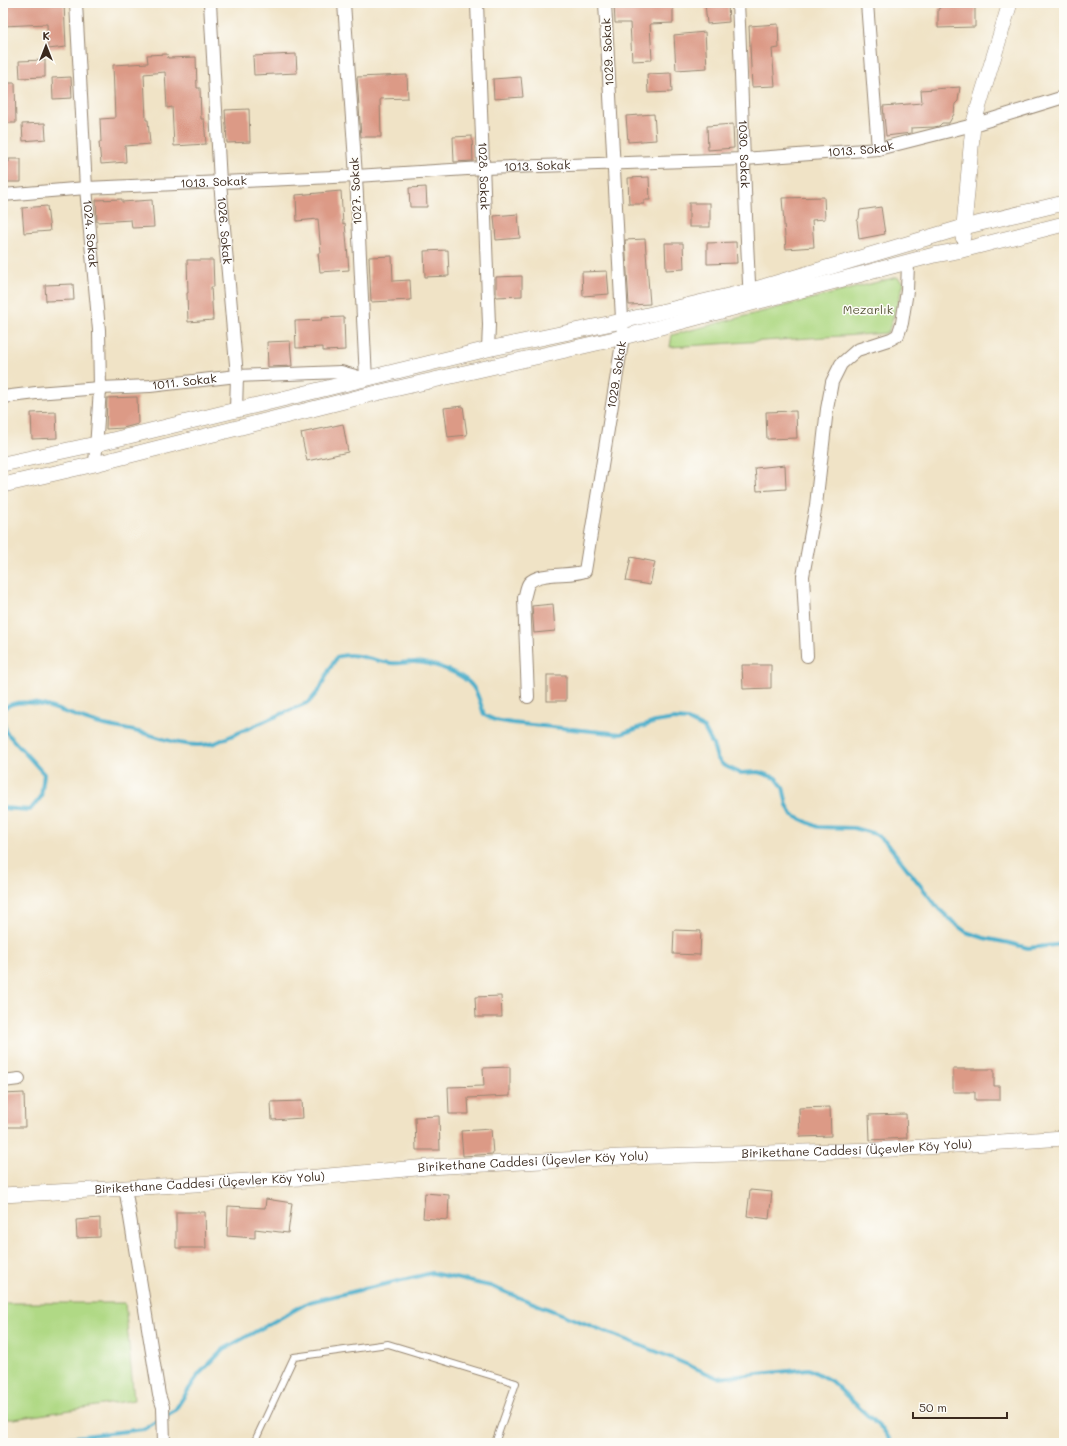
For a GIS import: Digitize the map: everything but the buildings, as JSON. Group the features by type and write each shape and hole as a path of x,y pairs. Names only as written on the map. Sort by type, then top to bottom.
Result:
{"street":[{"name":"1024. Sokak","path":"76,3 86,188 99,330 100,388 95,464"},
{"name":"1026. Sokak","path":"210,3 220,182 237,376 236,410"},
{"name":"1027. Sokak","path":"344,3 356,176 366,379"},
{"name":"1028. Sokak","path":"477,3 482,99 489,326 488,349"},
{"name":"1029. Sokak","path":"528,697 524,598 528,585 534,579 558,574 577,575 585,571 623,337 605,3"},
{"name":"1030. Sokak","path":"738,3 746,241 750,298"},
{"path":"867,3 878,149"},
{"path":"962,250 973,125 1010,3"},
{"name":"1013. Sokak","path":"3,195 86,188 356,176 483,168 744,159 878,149 973,125 1064,97"},
{"path":"3,485 95,464 383,392 623,337 750,298 964,227 1064,203"},
{"path":"3,464 96,444 488,349 622,321 750,298 908,263 934,255 962,250 1064,224"},
{"path":"808,656 803,576 816,505 827,409 832,382 841,364 857,350 891,339 898,334 902,323 907,291 908,263"},
{"name":"1011. Sokak","path":"3,397 100,388 150,386 237,376 341,372 366,379"},
{"path":"3,1080 19,1079"},
{"name":"Birikethane Caddesi (Üçevler Köy Yolu)","path":"3,1195 317,1177 428,1166 622,1157 876,1150 1064,1138"},
{"path":"125,1188 159,1396 163,1407 164,1442"}],"lane":[{"path":"254,1443 294,1357 388,1344 516,1383 495,1443"}],"green space":[{"name":"Mezarlık","path":"897,277 904,283 888,333 670,347 672,335"},
{"path":"3,1303 125,1303 134,1400 14,1419 3,1419"}],"waterway":[{"path":"3,715 5,707 15,703 26,702 61,710 103,725 184,744 206,745 215,743 309,702 320,689 337,657 351,655 391,663 419,662 436,666 454,673 462,677 473,687 480,700 484,715 495,720 621,734 655,722 674,719 688,720 704,728 713,745 717,758 723,765 740,773 758,772 776,778 783,787 787,805 792,815 818,827 854,828 875,834 886,842 939,909 966,932 984,938 1028,948 1064,944"},
{"path":"3,717 5,731 44,774 41,797 30,810 3,808"},
{"path":"24,1443 144,1429 175,1410 199,1374 224,1349 309,1302 432,1273 490,1286 665,1355 718,1378 809,1369 831,1381 885,1432 892,1443"}]}
